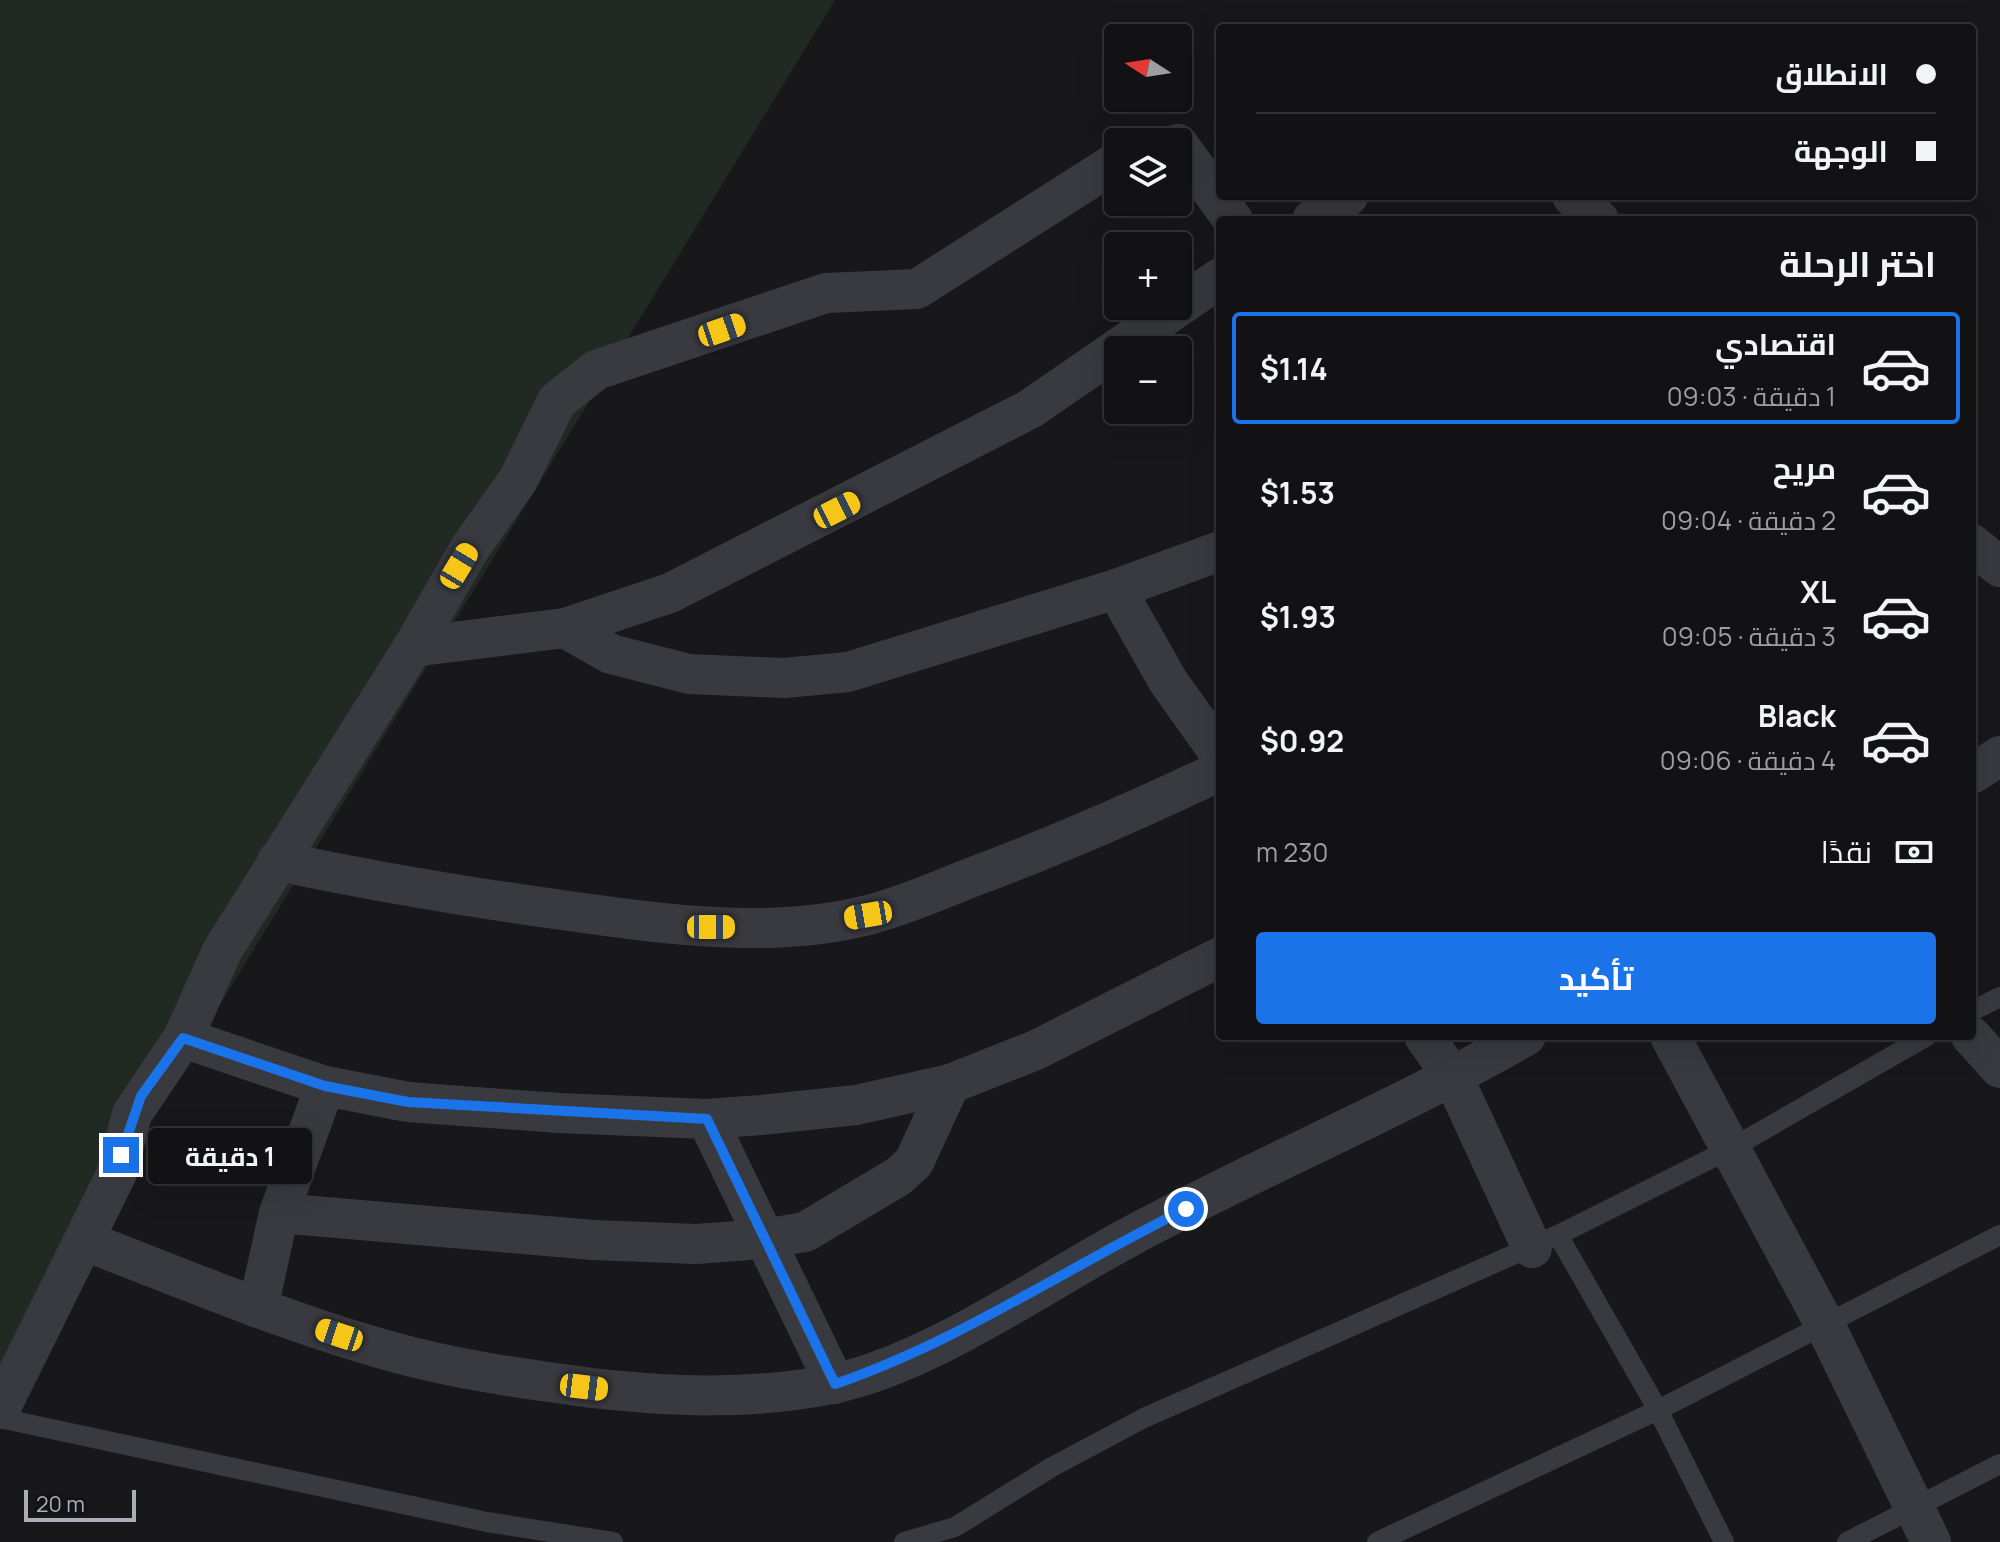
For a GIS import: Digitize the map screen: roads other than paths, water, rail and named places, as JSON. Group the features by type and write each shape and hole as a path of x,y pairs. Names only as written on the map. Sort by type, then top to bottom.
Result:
{"street":[{"path":"1192,163 1216,197"},
{"path":"0,1409 117,1173 132,1114 183,1038 222,951 413,647 470,548 518,480 557,401 596,370 826,293 917,289 1104,170"},
{"path":"1318,216 1342,200"},
{"path":"1576,200 1594,216"},
{"path":"413,647 565,628 670,593 1030,409 1216,281"},
{"path":"1976,547 2000,567"},
{"path":"565,628 611,654 689,674 784,678 848,672 1116,589 1216,552"},
{"path":"1116,589 1168,681 1216,748"},
{"path":"1976,771 2000,756"},
{"path":"277,861 401,888 631,920 711,927 800,926 868,915 929,894 1075,839 1216,773"},
{"path":"183,1038 325,1086 408,1102 707,1119 856,1105 950,1084 1036,1050 1216,959"},
{"path":"1427,1040 1453,1077 1545,1242"},
{"path":"85,1241 258,1308 394,1352 505,1377 637,1393 750,1396 835,1384 885,1367 956,1335 1132,1235 1453,1077 1519,1040"},
{"path":"1672,1040 1825,1325 1923,1525"},
{"path":"1975,1040 2000,1068"},
{"path":"279,1213 593,1240 696,1244 805,1232 899,1176 926,1142 950,1084"},
{"path":"258,1308 279,1213 325,1086"},
{"path":"707,1119 835,1384"}],"lane":[{"path":"1976,1009 2000,997"},
{"path":"904,1542 955,1527 1052,1467 1144,1418 1545,1242 1732,1148 1920,1040"},
{"path":"1377,1542 1658,1410 2000,1235"},
{"path":"1545,1242 1658,1410 1724,1542"},
{"path":"0,1418 487,1522 613,1542"},
{"path":"1847,1542 1923,1525 2000,1464"}]}
